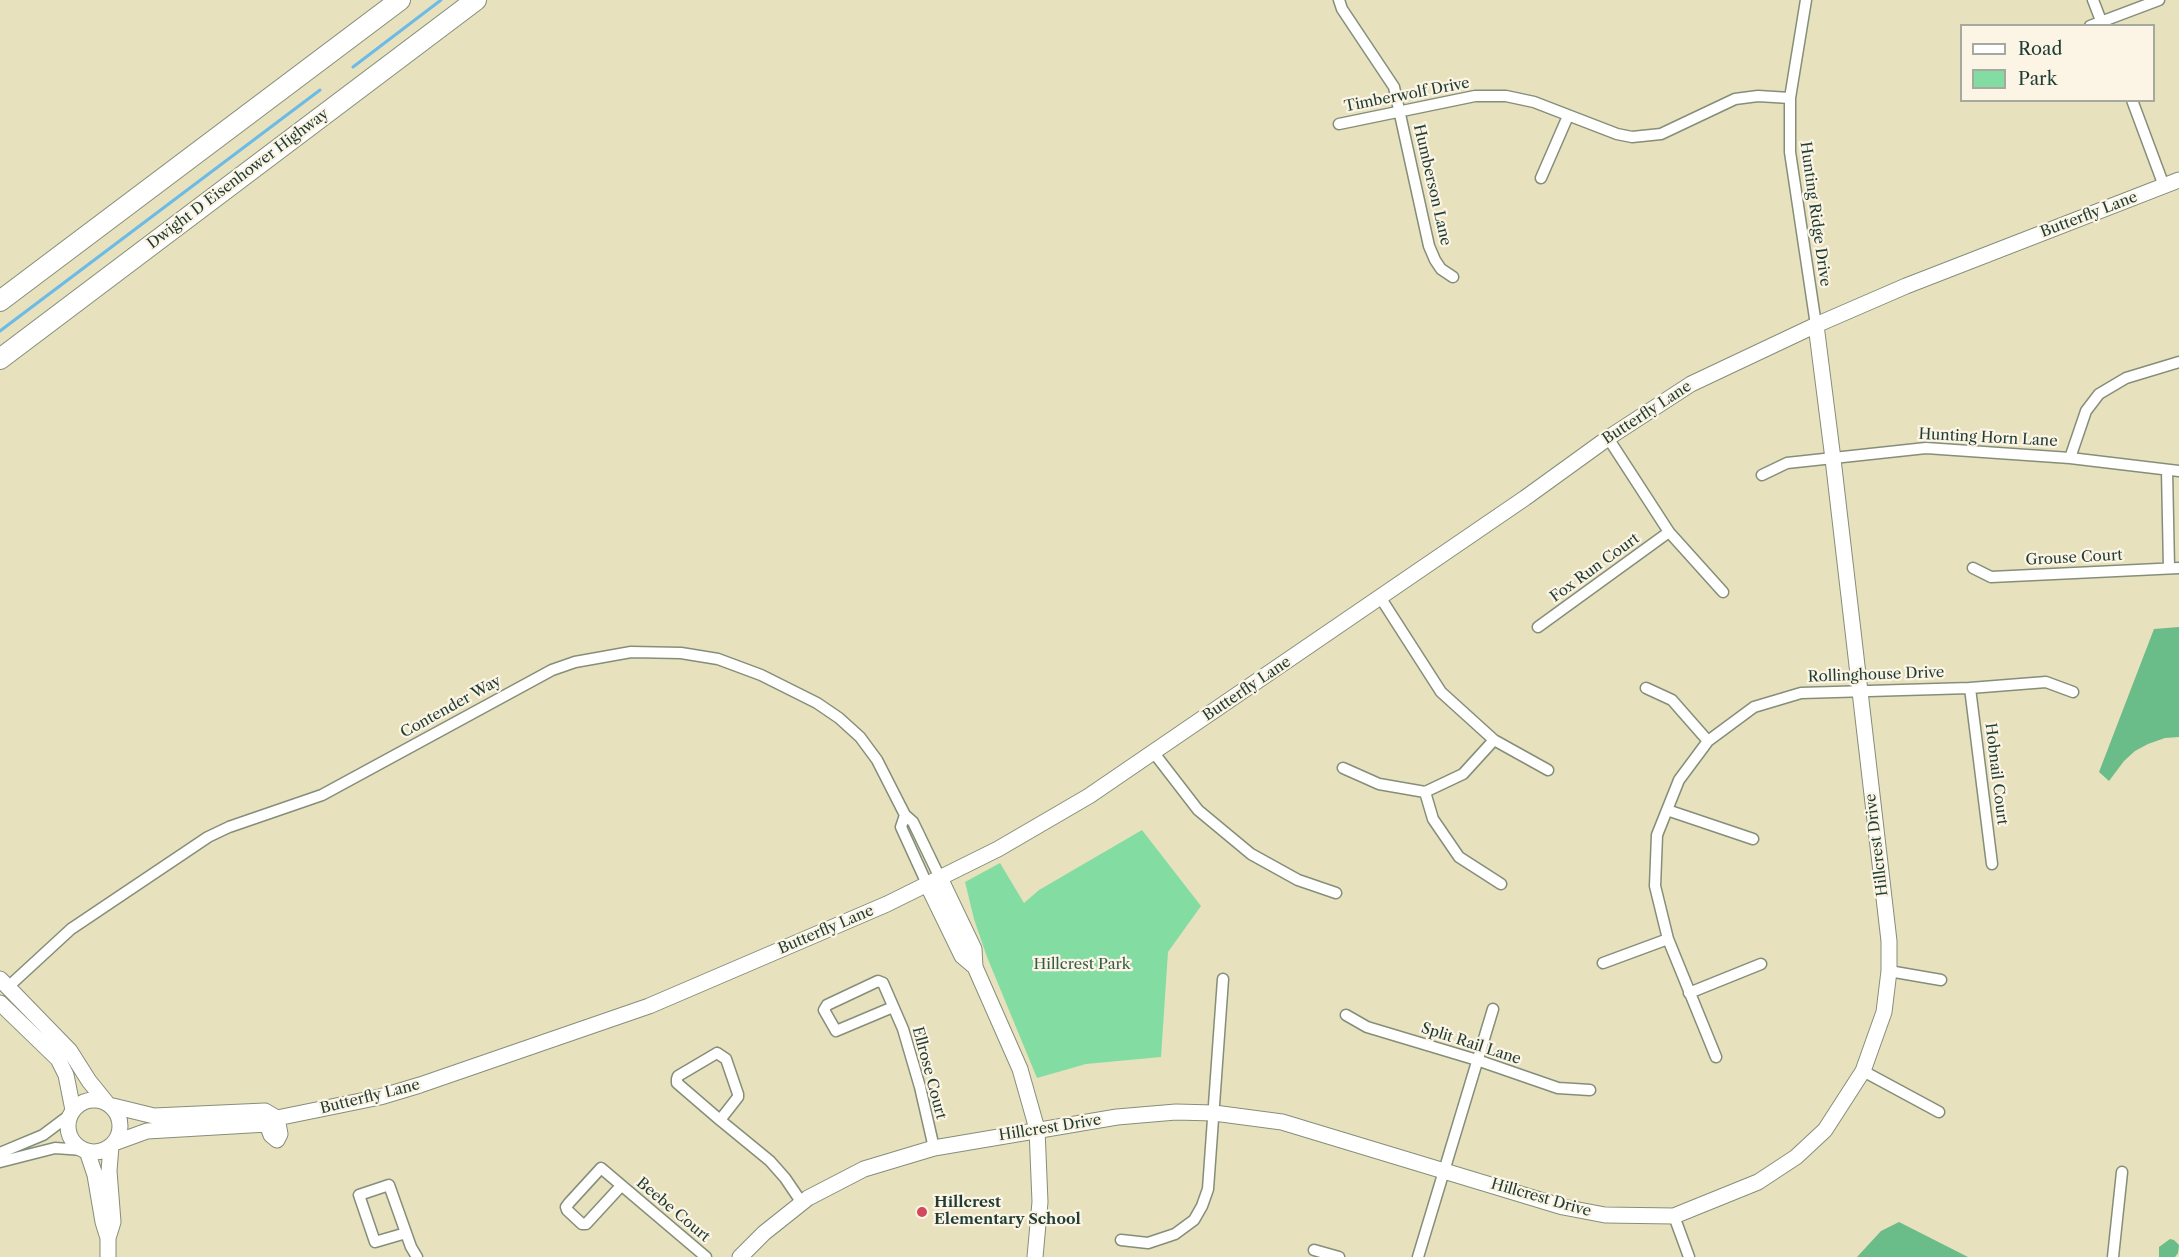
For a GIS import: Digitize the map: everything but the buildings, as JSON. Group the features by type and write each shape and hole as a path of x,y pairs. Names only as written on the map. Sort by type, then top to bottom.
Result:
{"highway":[{"path":"0,301 400,0"},
{"name":"Dwight D Eisenhower Highway","path":"0,359 476,0"}],"street":[{"name":"Humberson Lane","path":"1339,0 1342,9 1394,87 1429,246 1441,269 1454,278"},
{"name":"Hunting Ridge Drive","path":"1806,0 1790,98 1790,152 1816,325"},
{"path":"2093,0 2102,23 2159,0"},
{"name":"Timberwolf Drive","path":"1339,124 1475,96 1506,96 1534,102 1617,134 1632,137 1648,136 1676,128 1735,99 1758,96 1790,98"},
{"path":"2133,102 2164,186"},
{"path":"1541,178 1568,116"},
{"name":"Butterfly Lane","path":"112,1145 147,1131 272,1121 380,1097 627,1014 859,916 1027,833 1089,796 1525,498 1608,438 1691,384 1816,325 1906,286 2179,180"},
{"name":"Hillcrest Drive","path":"740,1257 764,1233 802,1203 825,1188 864,1169 934,1148 1117,1117 1176,1112 1214,1113 1282,1122 1563,1207 1605,1215 1674,1216 1758,1182 1796,1156 1825,1130 1863,1071 1884,1012 1889,971 1888,941 1816,325"},
{"path":"2070,458 2086,411 2099,394 2126,378 2179,362"},
{"path":"1608,438 1669,532 1723,592"},
{"name":"Hunting Horn Lane","path":"1762,475 1787,463 1926,448 2070,458 2179,471"},
{"path":"2167,470 2174,568"},
{"name":"Fox Run Court","path":"1538,627 1669,532"},
{"name":"Grouse Court","path":"1973,568 1991,577 2174,568"},
{"path":"1380,597 1441,692 1494,740 1548,770"},
{"name":"Contender Way","path":"3,985 71,929 208,837 238,824 322,795 535,678 575,662 600,656 647,651 681,653 717,659 754,672 817,703 839,718 860,737 877,760 905,815 913,822 933,881"},
{"name":"Rollinghouse Drive","path":"1716,1057 1668,939 1655,886 1657,835 1679,780 1708,741 1754,707 1801,693 2046,682 2073,692"},
{"name":"Hobnail Court","path":"1970,687 1992,864"},
{"path":"1646,688 1672,700 1708,741"},
{"path":"1343,768 1379,784 1425,792 1463,774 1494,740"},
{"path":"1154,753 1198,810 1251,854 1298,880 1336,893"},
{"path":"1425,792 1433,819 1459,857 1501,884"},
{"path":"1667,810 1753,839"},
{"path":"933,881 974,949 975,967 1020,1069 1037,1129 1040,1202 1035,1257"},
{"path":"1603,963 1668,939"},
{"path":"1689,993 1761,964"},
{"path":"1889,971 1941,981"},
{"path":"1121,1240 1148,1243 1160,1241 1175,1234 1194,1220 1202,1206 1208,1189 1223,980"},
{"name":"Ellrose Court","path":"893,1006 836,1031 824,1010 827,1005 878,981 883,983 893,1006 903,1029 920,1087 934,1148"},
{"path":"3,985 70,1051 89,1081 118,1113 120,1129 112,1145 109,1172 113,1222 108,1238 108,1257"},
{"path":"0,1003 58,1059 66,1075 72,1112 68,1131 76,1145 85,1150 95,1178 108,1238"},
{"path":"1418,1257 1493,1009"},
{"name":"Split Rail Lane","path":"1346,1015 1367,1027 1477,1060 1558,1088 1590,1090"},
{"path":"720,1120 738,1094 726,1059 717,1053 678,1076 677,1083 720,1120 770,1161 802,1203"},
{"path":"1863,1071 1940,1112"},
{"path":"0,1153 42,1135 78,1105 91,1099 109,1104"},
{"name":"Butterfly Lane","path":"109,1104 154,1116 265,1111 272,1121"},
{"path":"0,1162 55,1148 100,1151 112,1145"},
{"name":"Beebe Court","path":"621,1186 586,1224 582,1224 567,1210 569,1203 601,1168 706,1257"},
{"path":"2113,1257 2122,1172"},
{"path":"405,1233 375,1242 359,1195 389,1185 405,1233 417,1257"},
{"path":"1674,1216 1689,1257"},
{"path":"1314,1250 1339,1257"}],"green space":[{"path":"2179,627 2179,737 2165,738 2135,751 2109,781 2099,772 2154,629"},
{"name":"Hillcrest Park","path":"1142,830 1201,906 1168,952 1161,1057 1086,1064 1037,1078 987,957 965,882 1000,863 1024,903 1039,890"},
{"path":"1899,1222 1968,1257 1857,1257 1881,1231"},
{"path":"2170,1239 2179,1245 2178,1253 2175,1257 2159,1257 2159,1247"}],"waterway":[{"path":"353,67 441,0"},
{"path":"0,331 320,90"}],"place":[{"name":"Hillcrest Elementary School","path":"922,1212"}]}
